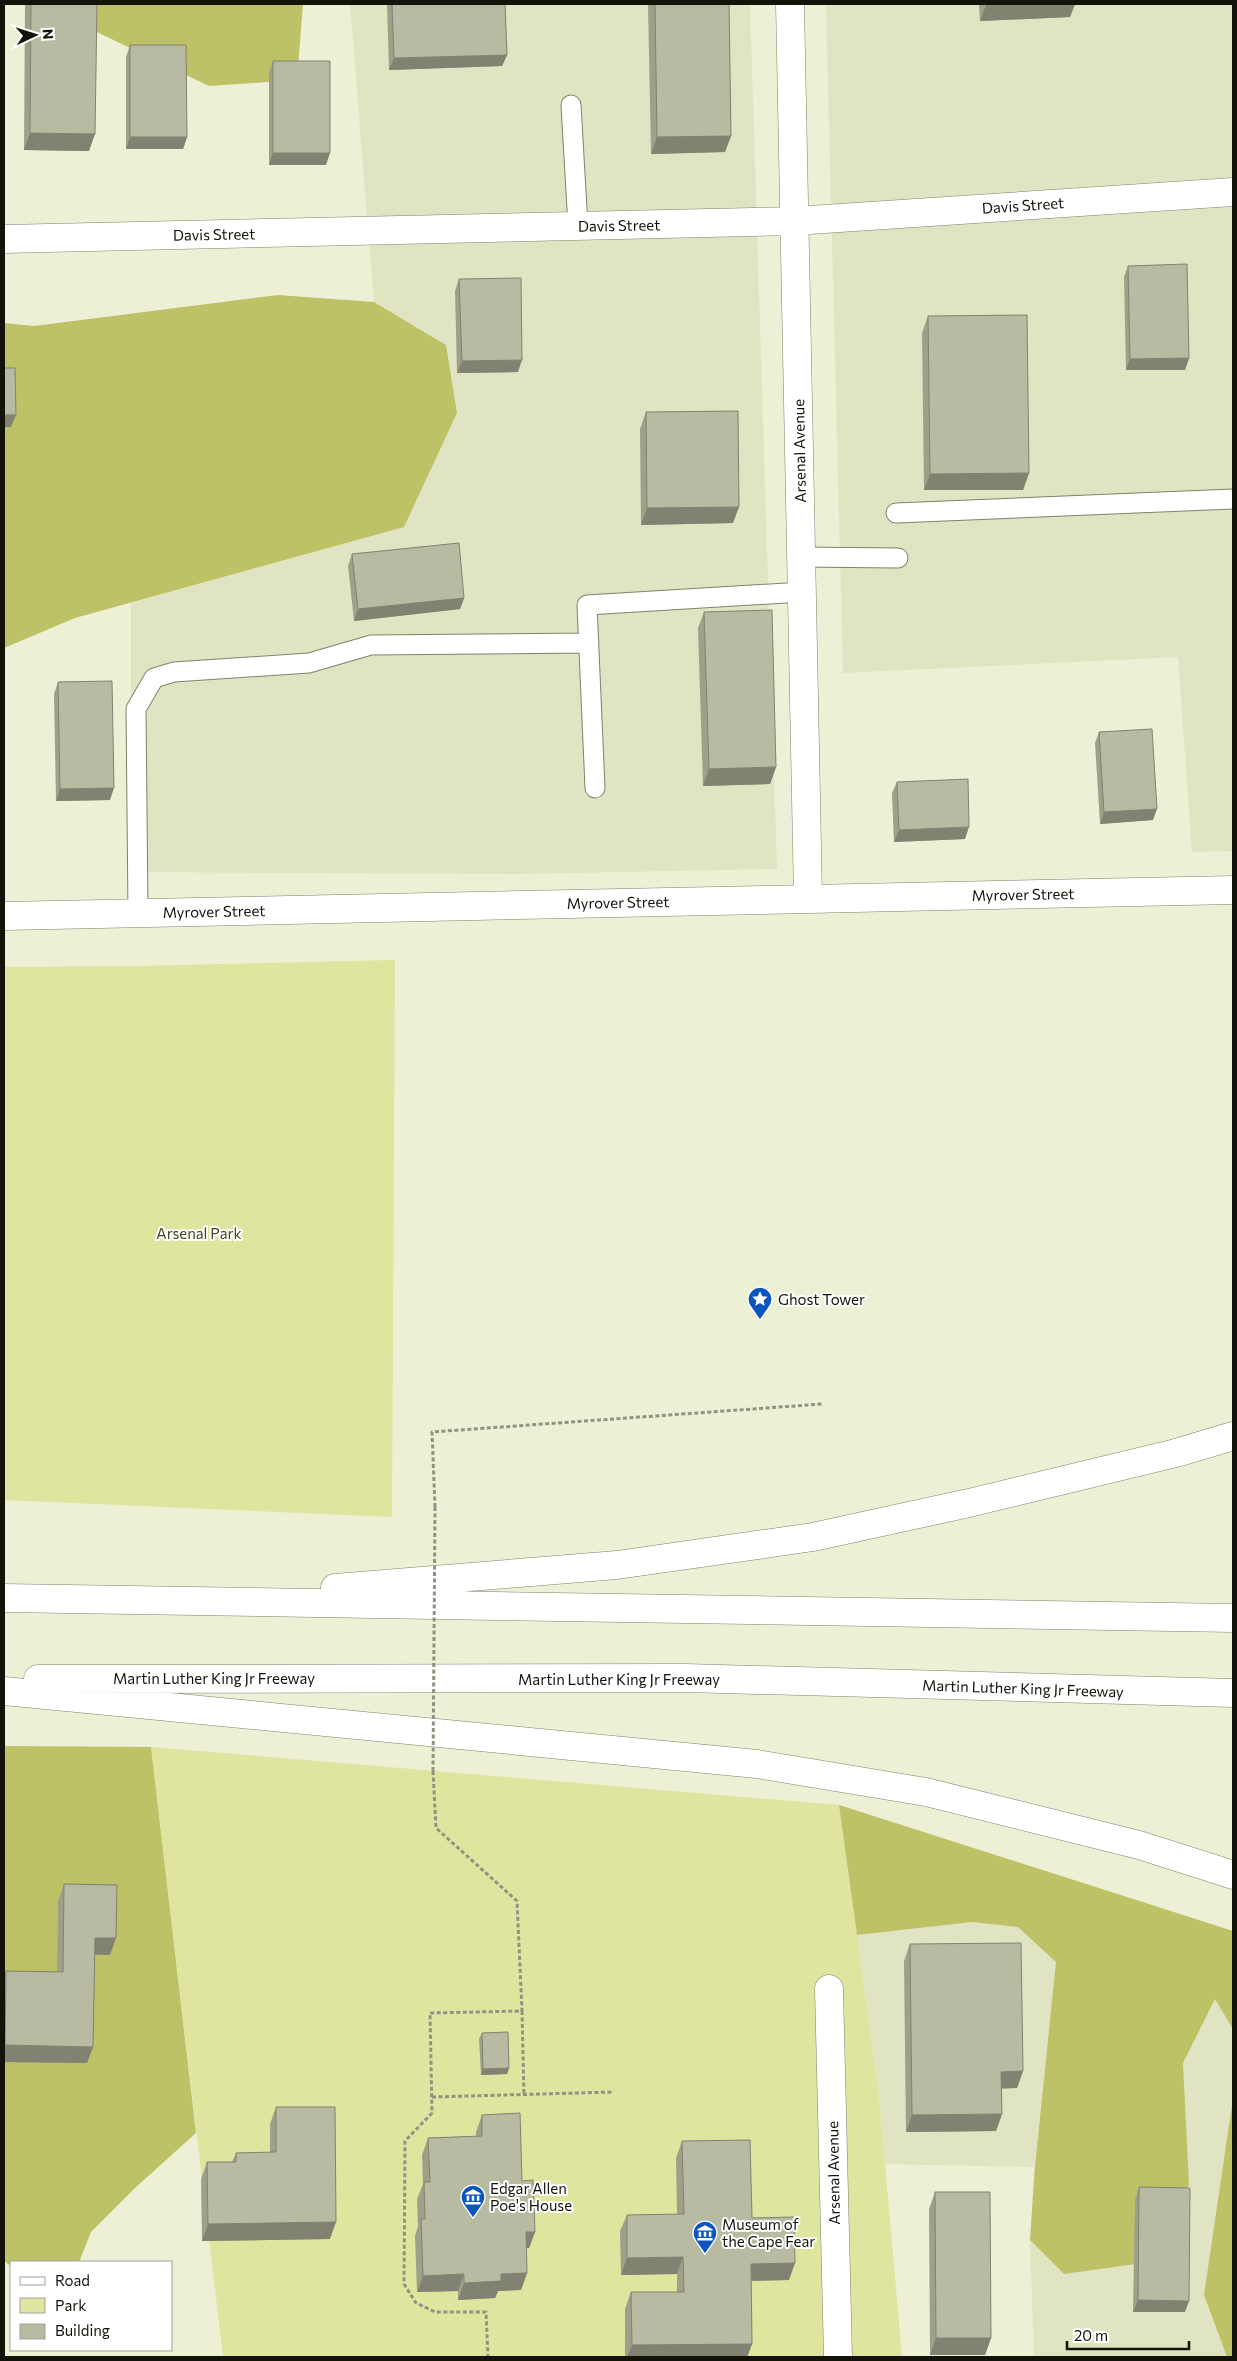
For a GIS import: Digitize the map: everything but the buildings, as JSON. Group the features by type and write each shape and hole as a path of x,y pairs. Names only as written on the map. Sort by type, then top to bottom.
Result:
{"main road":[{"name":"Arsenal Avenue","path":"790,4 808,897"},
{"name":"Davis Street","path":"4,239 794,221 1233,192"},
{"name":"Myrover Street","path":"4,916 808,897 1233,890"},
{"path":"169,1601 617,1565 813,1537 997,1496 1176,1453 1233,1436"},
{"path":"4,1598 1233,1618"},
{"name":"Martin Luther King Jr Freeway","path":"4,1678 686,1678 1233,1694"},
{"path":"4,1691 757,1764 926,1792 1139,1845 1233,1875"},
{"name":"Arsenal Avenue","path":"829,1989 838,2357"}],"lane":[{"path":"572,105 578,226"},
{"path":"896,513 1233,499"},
{"path":"801,557 898,558"},
{"path":"595,788 587,605 802,592"},
{"path":"138,912 136,709 154,678 174,672 309,663 370,645 589,643"}],"path":[{"path":"524,2095 517,1901 436,1828 433,1772 435,1507 432,1432 822,1404"},
{"path":"488,2357 486,2312 435,2312 416,2303 404,2284 405,2141 432,2113 430,2013 522,2011"},
{"path":"432,2097 614,2092"}],"shaded area":[{"path":"350,4 750,4 777,869 519,874 131,872 131,603 404,527 446,345 374,302"},
{"path":"826,4 1233,4 1233,851 1192,852 1178,657 843,673"},
{"path":"839,1805 1233,1931 1233,2357 1034,2357 1030,2240 1034,2167 885,2164 879,2095"}],"green space":[{"path":"68,4 303,4 297,80 209,86 74,21"},
{"path":"278,295 374,302 446,345 457,413 404,527 75,618 4,648 4,323 34,326"},
{"name":"Arsenal Park","path":"395,960 392,1517 4,1500 4,967"},
{"path":"4,1746 151,1747 196,2133 135,2188 91,2232 79,2261 10,2261 10,2265 4,2261"},
{"path":"151,1747 839,1805 879,2095 902,2357 223,2357"},
{"path":"839,1805 1233,1931 1233,2029 1215,1999 1183,2063 1189,2185 1136,2264 1064,2274 1030,2240 1035,2167 1056,1962 1018,1927 972,1922 857,1935"},
{"path":"1233,2098 1233,2357 1227,2357 1204,2295"}],"place":[{"name":"Ghost Tower","path":"760,1320"},
{"name":"Edgar Allen Poe's House","path":"473,2218"},
{"name":"Museum of the Cape Fear","path":"705,2254"}]}
